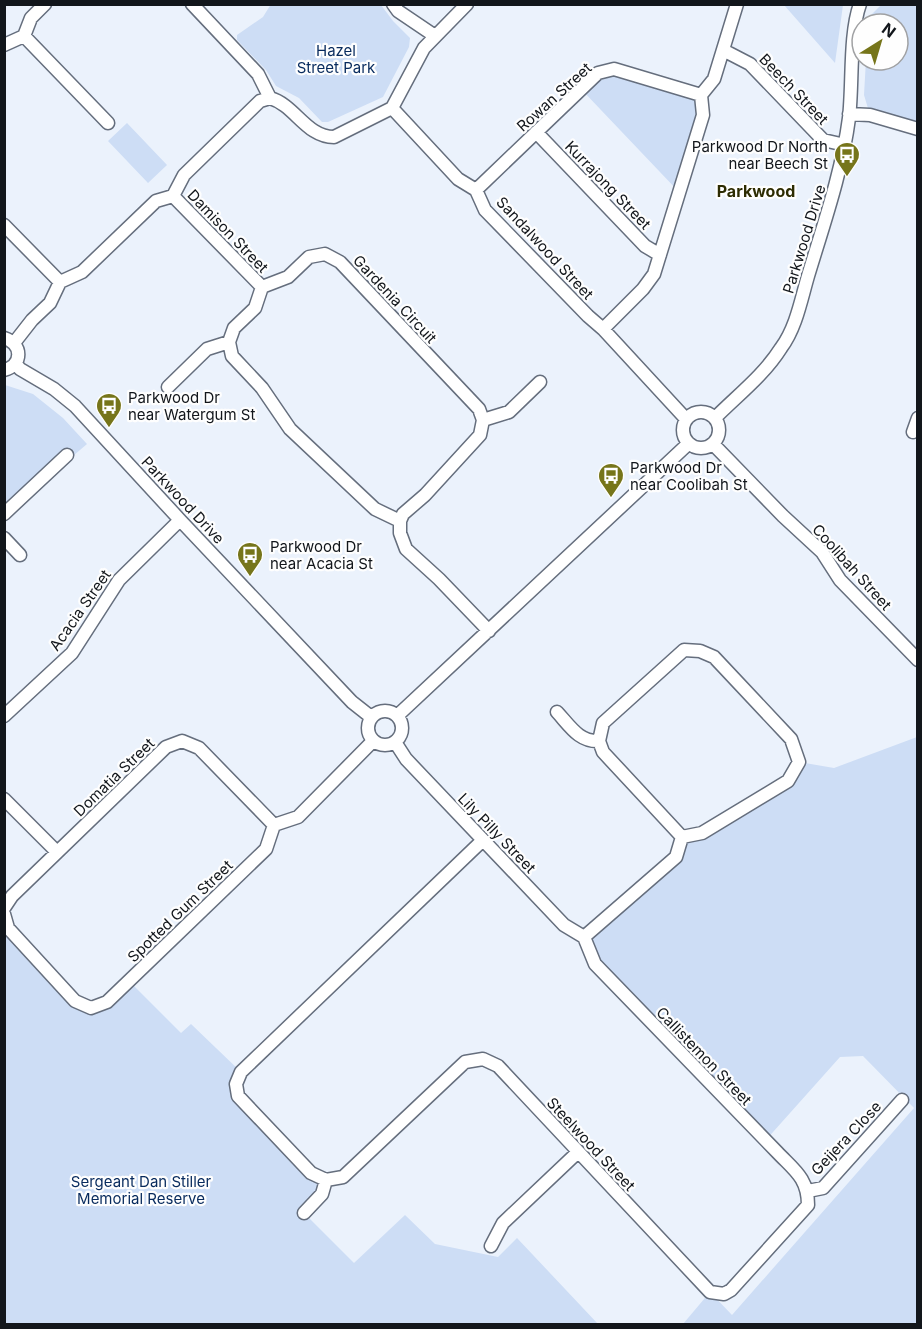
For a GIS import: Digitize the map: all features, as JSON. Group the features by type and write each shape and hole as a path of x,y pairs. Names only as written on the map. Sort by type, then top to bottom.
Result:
{"street":[{"path":"4,45 24,36 31,18 45,4"},
{"path":"192,4 258,74 270,98"},
{"path":"393,4 398,11 435,36"},
{"path":"4,370 16,364 19,353 9,341 50,303 60,282 82,272 156,201 173,196 184,175 260,101 270,98 279,100 314,132 324,137 334,137 392,108 424,48 466,4"},
{"path":"603,329 643,289 654,274 703,115 702,95 714,79 737,4"},
{"name":"Parkwood Drive","path":"716,417 767,367 783,346 798,311 841,170 860,4"},
{"path":"24,36 108,123"},
{"name":"Beech Street","path":"723,50 750,64 823,140 845,145"},
{"name":"Rowan Street","path":"477,190 598,73 614,69 702,95"},
{"name":"Sandalwood Street","path":"392,108 458,179 477,190 486,210 603,329 686,419"},
{"path":"849,114 870,115 918,129"},
{"name":"Kurrajong Street","path":"537,132 645,246 660,255"},
{"name":"Damison Street","path":"173,196 262,287"},
{"path":"4,225 60,282"},
{"name":"Gardenia Circuit","path":"262,287 288,277 309,257 325,254 340,262 479,409 483,420"},
{"path":"262,287 255,308 234,328 229,342 232,356 262,388 290,429 375,509 400,520"},
{"path":"168,387 207,349 229,342"},
{"name":"Parkwood Drive","path":"16,364 75,406 352,702 371,717"},
{"path":"489,631 439,579 406,549 399,533 400,520 408,508 425,495 480,435 483,420 509,412 540,382"},
{"path":"699,411 708,412 716,417 720,431 717,441 703,449 688,444 683,433 686,419 699,411"},
{"path":"913,432 918,418"},
{"path":"397,716 688,444"},
{"name":"Coolibah Street","path":"713,444 783,516 822,552 840,580 918,660"},
{"path":"4,514 67,455"},
{"name":"Acacia Street","path":"4,716 72,653 119,580 180,520"},
{"path":"4,538 20,555"},
{"path":"684,650 700,651 714,657 791,740 799,762 788,781 702,833 682,837 603,752 599,741 603,723 684,650"},
{"path":"381,711 397,716 402,729 399,737 394,742 385,745 374,741 367,730 371,717 381,711"},
{"path":"557,712 581,738 590,742 599,741"},
{"name":"Domatia Street","path":"57,852 166,747 183,741 199,748 274,825"},
{"path":"274,825 298,817 374,741"},
{"name":"Lily Pilly Street","path":"394,742 406,759 564,925 584,937"},
{"path":"4,799 57,852 12,896 4,908"},
{"name":"Spotted Gum Street","path":"4,914 8,928 75,1001 91,1008 107,1002 266,849 274,825"},
{"path":"584,937 676,857 682,837"},
{"path":"304,1213 322,1194 326,1180 312,1173 238,1096 236,1084 242,1071 483,840"},
{"name":"Callistemon Street","path":"584,937 595,964 777,1152 804,1182 808,1191"},
{"name":"Steelwood Street","path":"326,1180 343,1177 465,1062 483,1059 498,1066 710,1292 724,1294 731,1290 808,1205 808,1191"},
{"name":"Geijera Close","path":"808,1191 823,1188 902,1100"},
{"path":"491,1246 503,1223 578,1152"}],"green space":[{"name":"Hazel Street Park","path":"271,4 381,5 410,38 409,47 383,97 328,122 322,122 299,98 276,86 266,70 237,40 237,35 263,17"},
{"path":"784,5 843,5 835,63"},
{"path":"881,5 917,5 917,129 870,115 864,95 865,72 910,72 910,12 874,12"},
{"path":"614,69 701,95 679,192 581,89"},
{"path":"127,123 167,165 148,183 108,141"},
{"path":"5,385 33,394 63,418 87,444 5,514"},
{"path":"917,737 917,1324 683,1324 710,1292 732,1315 914,1108 863,1056 840,1057 765,1141 595,964 584,937 676,857 682,837 788,781 799,762 834,768"},
{"name":"Sergeant Dan Stiller Memorial Reserve","path":"4,914 8,928 75,1001 91,1008 129,981 181,1033 191,1024 241,1072 238,1096 326,1180 304,1213 354,1263 405,1215 435,1244 498,1257 517,1238 598,1324 5,1324"}],"place":[{"name":"Parkwood Dr North near Beech St","path":"847,178"},
{"name":"Parkwood Dr near Watergum St","path":"109,429"},
{"name":"Parkwood Dr near Coolibah St","path":"611,499"},
{"name":"Parkwood Dr near Acacia St","path":"250,578"}],"district":[{"name":"Parkwood","path":"756,191"}]}
